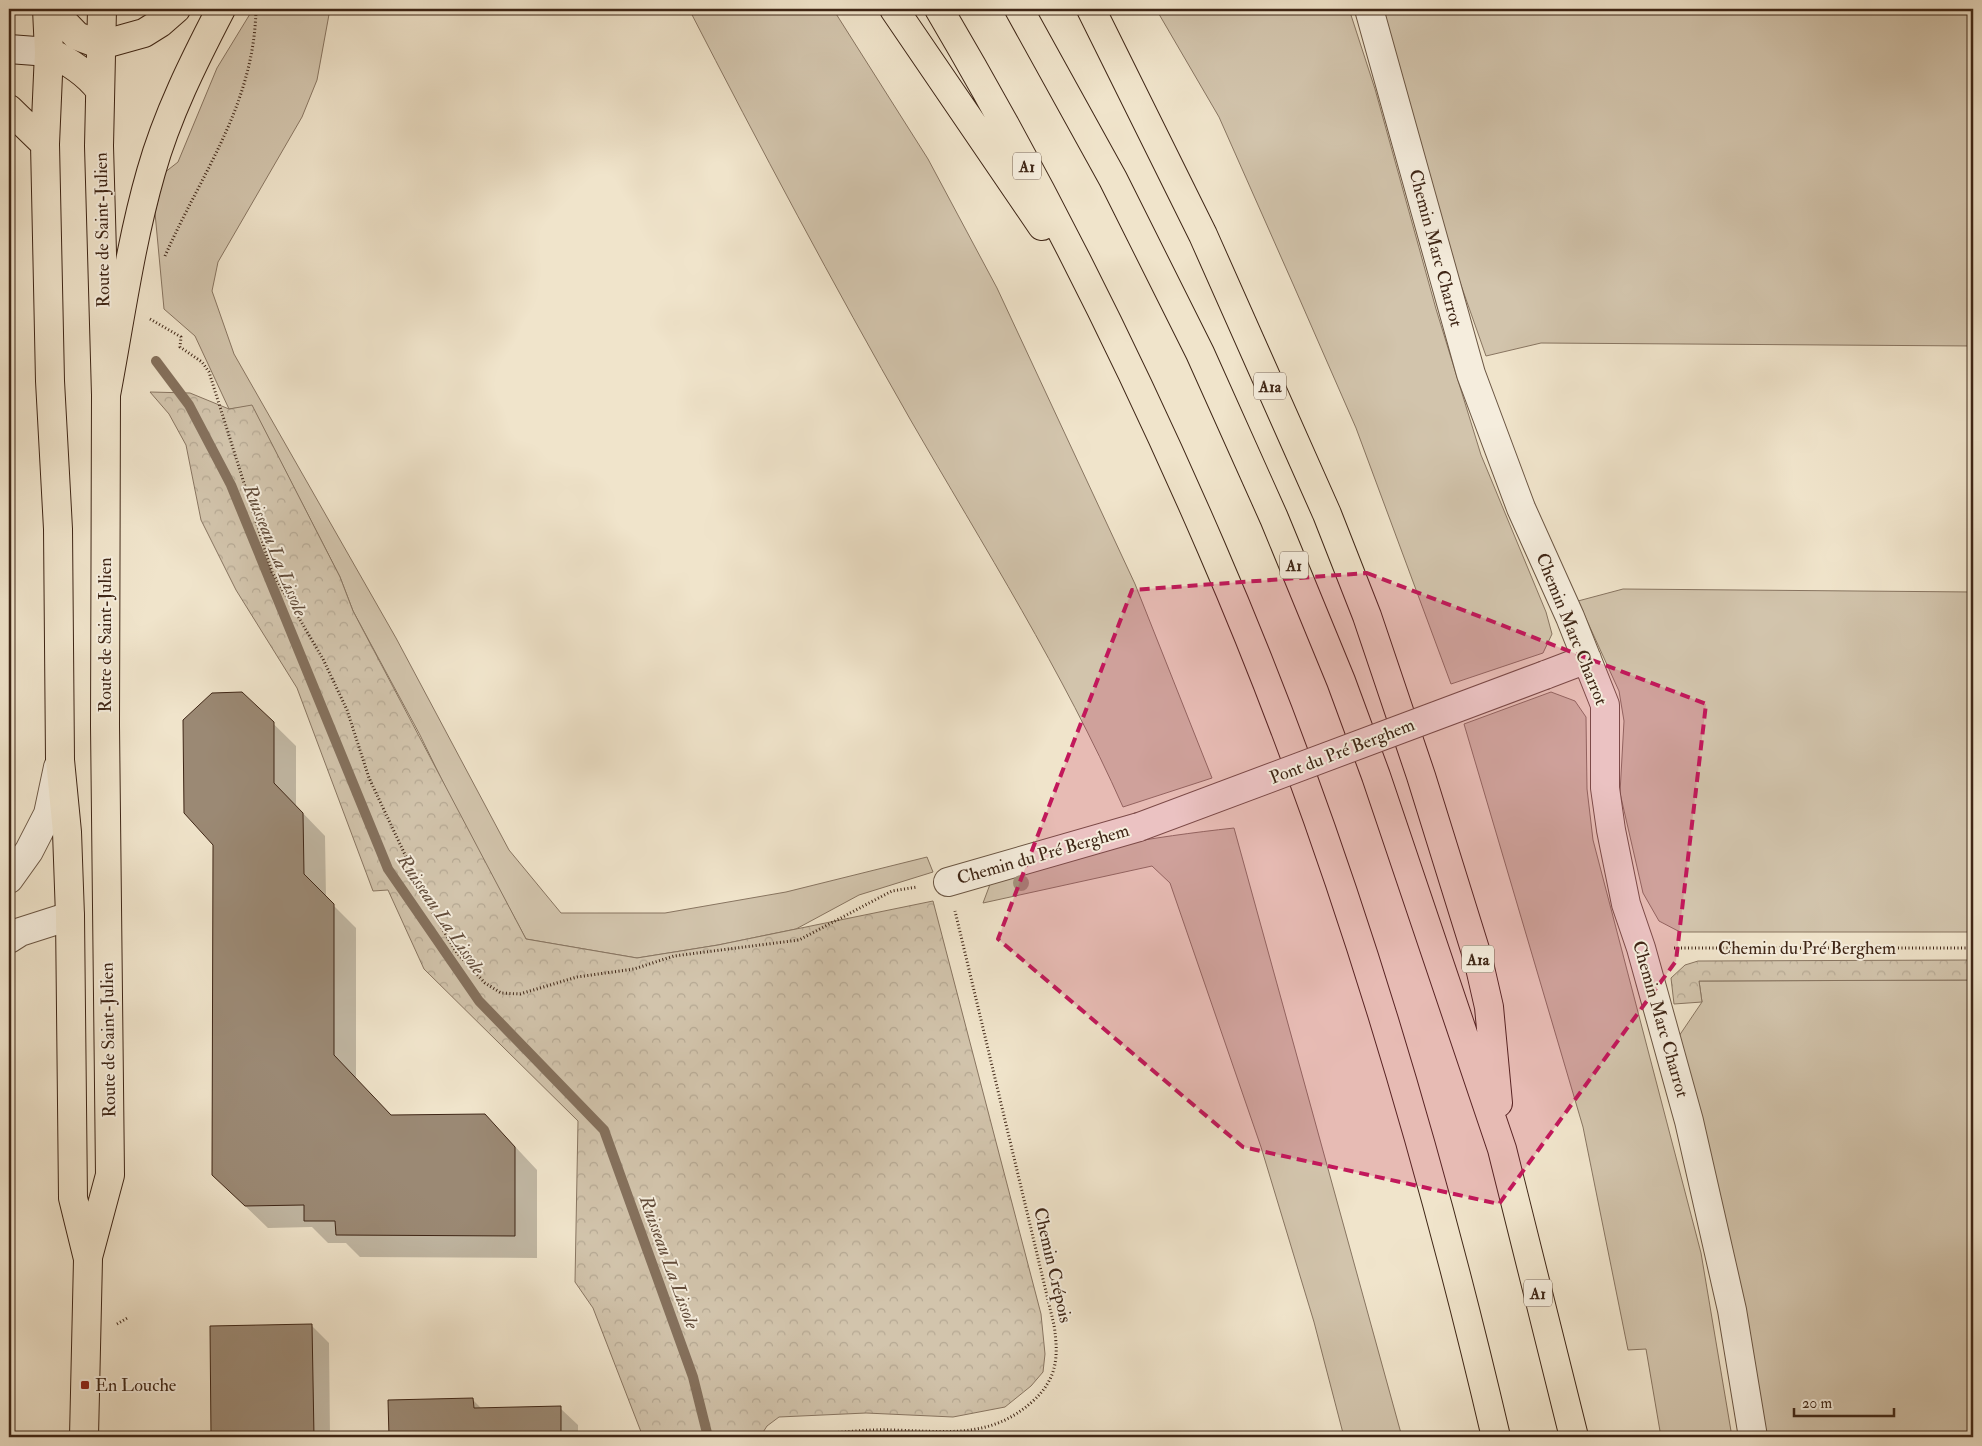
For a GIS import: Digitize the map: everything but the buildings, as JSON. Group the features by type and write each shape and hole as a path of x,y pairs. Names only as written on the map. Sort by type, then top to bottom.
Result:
{"main road":[{"name":"Route de Saint-Julien","path":"48,9 45,144 50,381 58,529 60,760 67,832 70,916 73,1198 88,1259"},
{"path":"51,9 77,36 100,45"},
{"name":"Route de Saint-Julien","path":"84,1437 88,1259 110,1175 106,911 106,395 99,90 102,9"},
{"path":"48,52 100,45 144,33 160,23 176,9"},
{"path":"106,395 141,211 151,172 178,99 221,9"},
{"path":"894,9 1110,326"},
{"name":"A1","path":"939,9 1019,151 1110,326 1213,549 1289,741 1334,866 1388,1033 1466,1312 1496,1437"},
{"name":"A1","path":"1019,9 1113,179 1200,354 1281,535 1341,681 1376,776 1502,1149 1574,1437"},
{"name":"A1a","path":"1091,9 1203,234 1327,514 1367,616 1421,776 1478,959 1489,1007 1502,1149"},
{"path":"48,52 67,61 91,79 99,90"},
{"path":"9,109 45,144"},
{"path":"70,916 106,911"}],"street":[{"name":"Chemin Marc Charrot","path":"1369,9 1471,374 1521,508 1605,705 1605,788 1611,830 1626,904 1642,948 1689,1121 1732,1310 1753,1437"},
{"path":"9,49 48,52"},
{"name":"Pont du Pré Berghem","path":"1139,827 1587,659"},
{"path":"9,879 29,850 48,814 60,760"},
{"name":"Chemin du Pré Berghem","path":"948,882 1139,827"},
{"path":"9,939 20,932 70,916"}],"path":[{"path":"163,260 219,150 240,102 248,77 253,48 256,9"},
{"path":"142,315 181,337 180,347 202,362 209,372 272,572 331,676 347,710 370,778 430,908 457,952 485,983 501,993 520,994 577,977 634,969 674,956 798,940 892,891 948,882"},
{"name":"Chemin Crépois","path":"786,1437 890,1429 942,1432 974,1431 991,1427 1021,1412 1044,1392 1055,1367 1058,1348 1054,1326 948,882"},
{"name":"Chemin du Pré Berghem","path":"1642,948 1973,948"},
{"path":"117,1324 129,1317"}],"highlighted area":[{"path":"1367,573 1706,704 1676,961 1499,1204 1243,1147 998,939 1132,590"}],"green space":[{"path":"253,9 330,9 317,80 302,117 218,262 212,291 234,354 396,638 509,850 561,913 665,913 786,892 927,857 933,872 859,895 796,929 718,945 637,958 526,939 353,611 340,577 252,406 229,409 195,336 164,309 155,213 164,173 178,162 217,68"},
{"path":"689,9 833,9 928,159 997,288 1135,584 1212,778 1123,807 1075,707 1049,659 853,317"},
{"path":"1156,9 1349,9 1375,89 1436,309 1481,455 1546,612 1552,634 1543,653 1451,684 1356,428 1219,117"},
{"path":"1383,9 1973,9 1973,346 1541,343 1486,356 1449,251"},
{"path":"150,392 190,393 229,409 252,405 340,577 353,611 526,939 637,958 718,945 933,901 1041,1314 1045,1354 1043,1372 1031,1386 1005,1407 953,1417 866,1413 779,1417 767,1426 760,1437 643,1437 593,1308 575,1282 578,1121 424,969 388,890 373,891 297,688 236,590 201,520 186,445 169,414"},
{"path":"1623,589 1973,592 1973,932 1680,932 1659,921 1643,893 1620,793 1624,721 1619,691 1578,601"},
{"path":"1551,692 1575,701 1586,717 1587,789 1593,840 1701,1253 1732,1437 1661,1437 1646,1349 1628,1350 1583,1127 1464,724"},
{"path":"1234,828 1402,1437 1344,1437 1314,1322 1261,1147 1170,883 1152,866 983,903 992,879 1051,860 1142,840"},
{"path":"1973,960 1973,980 1699,981 1702,1002 1674,1004 1671,978 1685,965 1698,961"},
{"path":"1973,980 1973,1437 1766,1437 1679,1036 1702,1002 1699,981"}],"waterway":[{"name":"Ruisseau La Lissole","path":"156,361 189,405 231,485 388,869 479,1001 604,1130 693,1377 708,1437"}],"place":[{"name":"En Louche","path":"85,1385"}]}
